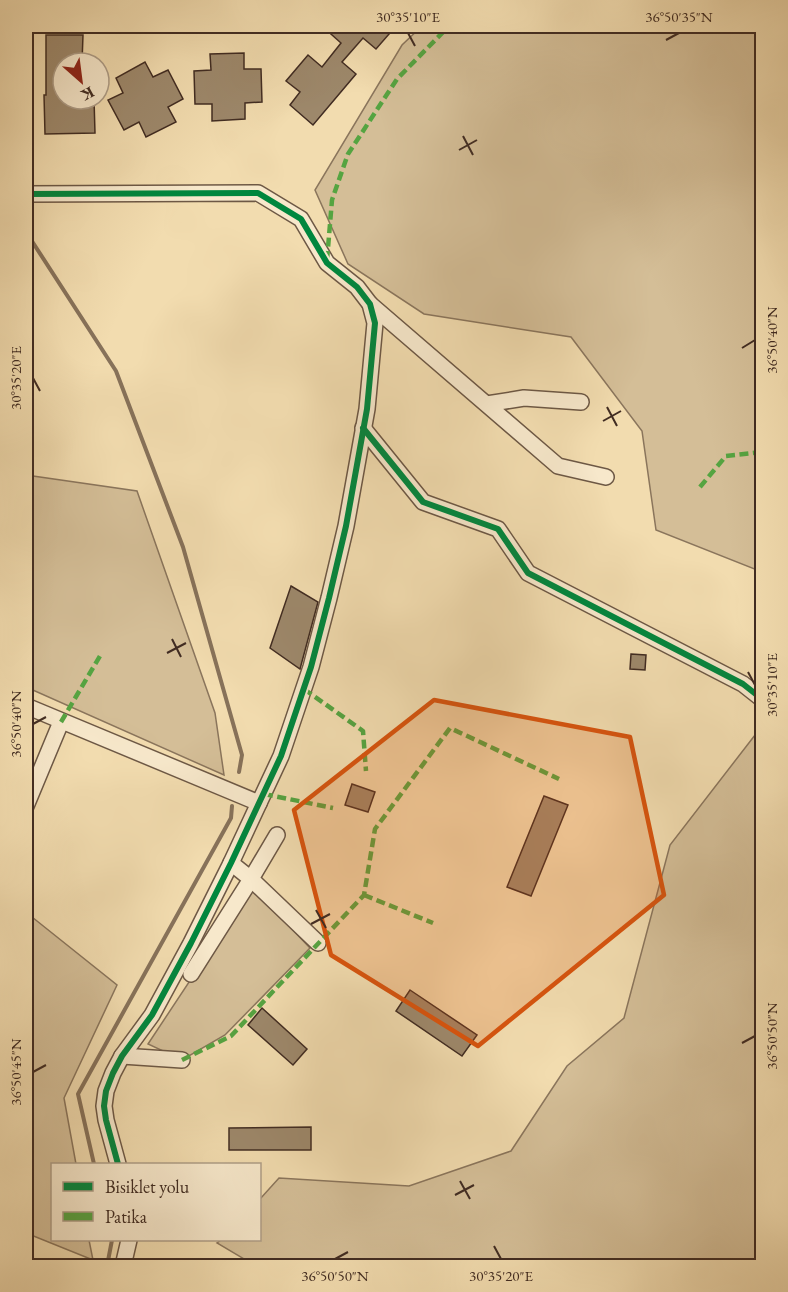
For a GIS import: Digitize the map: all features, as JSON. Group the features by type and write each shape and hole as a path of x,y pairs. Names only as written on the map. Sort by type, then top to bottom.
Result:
{"street":[{"path":"26,194 258,193 301,219 327,263 357,287 370,304 558,466 606,477"},
{"path":"118,1163 104,1106 109,1082 122,1056 152,1015 231,863 281,756 311,667 341,546 367,409 375,323 370,304"},
{"path":"487,404 524,398 581,402"},
{"path":"363,428 423,502 498,529 528,573 743,684 762,699"},
{"path":"26,706 259,803"},
{"path":"26,806 61,722"},
{"path":"191,974 277,835"},
{"path":"231,863 318,943"},
{"path":"122,1056 182,1060"},
{"path":"123,1266 129,1241"}],"highlighted area":[{"path":"434,700 630,737 664,895 478,1046 331,955 294,810"}],"shaded area":[{"path":"422,26 762,26 762,572 656,530 642,431 571,337 424,314 348,264 315,190 402,45"},
{"path":"26,475 137,491 215,713 224,775 26,687"},
{"path":"762,726 762,1266 256,1266 217,1243 220,1241 261,1241 261,1198 279,1178 409,1186 511,1151 567,1066 624,1018 670,845"},
{"path":"252,887 310,948 225,1035 182,1060 148,1044"},
{"path":"26,913 117,985 64,1098 76,1163 51,1163 51,1241 89,1241 93,1260 26,1233"}],"building":[{"path":"322,26 396,26 376,49 363,38 342,62 356,74 313,125 290,105 300,92 286,81 308,55 322,67 341,43"},
{"path":"46,35 83,35 82,51 51,51 51,111 94,111 95,133 45,134 44,95 46,95"},
{"path":"244,53 244,69 261,69 262,102 245,103 245,119 212,121 212,104 195,104 194,71 211,70 210,54"},
{"path":"145,62 153,77 168,70 183,99 168,107 176,122 146,137 139,122 124,130 111,106 111,99 123,93 116,78"},
{"path":"291,586 318,602 300,669 270,648"},
{"path":"631,654 646,655 645,670 630,669"},
{"path":"352,784 375,792 368,812 345,805"},
{"path":"544,796 568,805 531,896 507,887"},
{"path":"410,990 477,1035 462,1056 396,1011"},
{"path":"262,1008 307,1049 293,1065 248,1025"},
{"path":"311,1127 311,1150 229,1150 229,1128"}],"waterway":[{"path":"26,234 116,371 183,547 242,755 239,772"},
{"path":"94,1163 78,1094 231,818 232,806"},
{"path":"107,1266 112,1241"}],"marked path":[{"path":"327,260 332,200 348,154 397,79 449,26"},
{"path":"700,487 726,456 762,452"},
{"path":"61,722 100,656"},
{"path":"304,689 363,731 366,771"},
{"path":"182,1060 231,1036 364,895 375,829 450,728 559,779"},
{"path":"264,794 333,808"},
{"path":"364,895 433,923"}],"cycle path":[{"path":"26,194 258,193 301,219 327,263 357,287 370,304 375,323 367,409 346,526 311,667 281,756 231,863 152,1015 122,1056 113,1073 106,1091 104,1106 118,1163"},
{"path":"363,428 423,502 498,529 528,573 743,684 762,699"}]}
